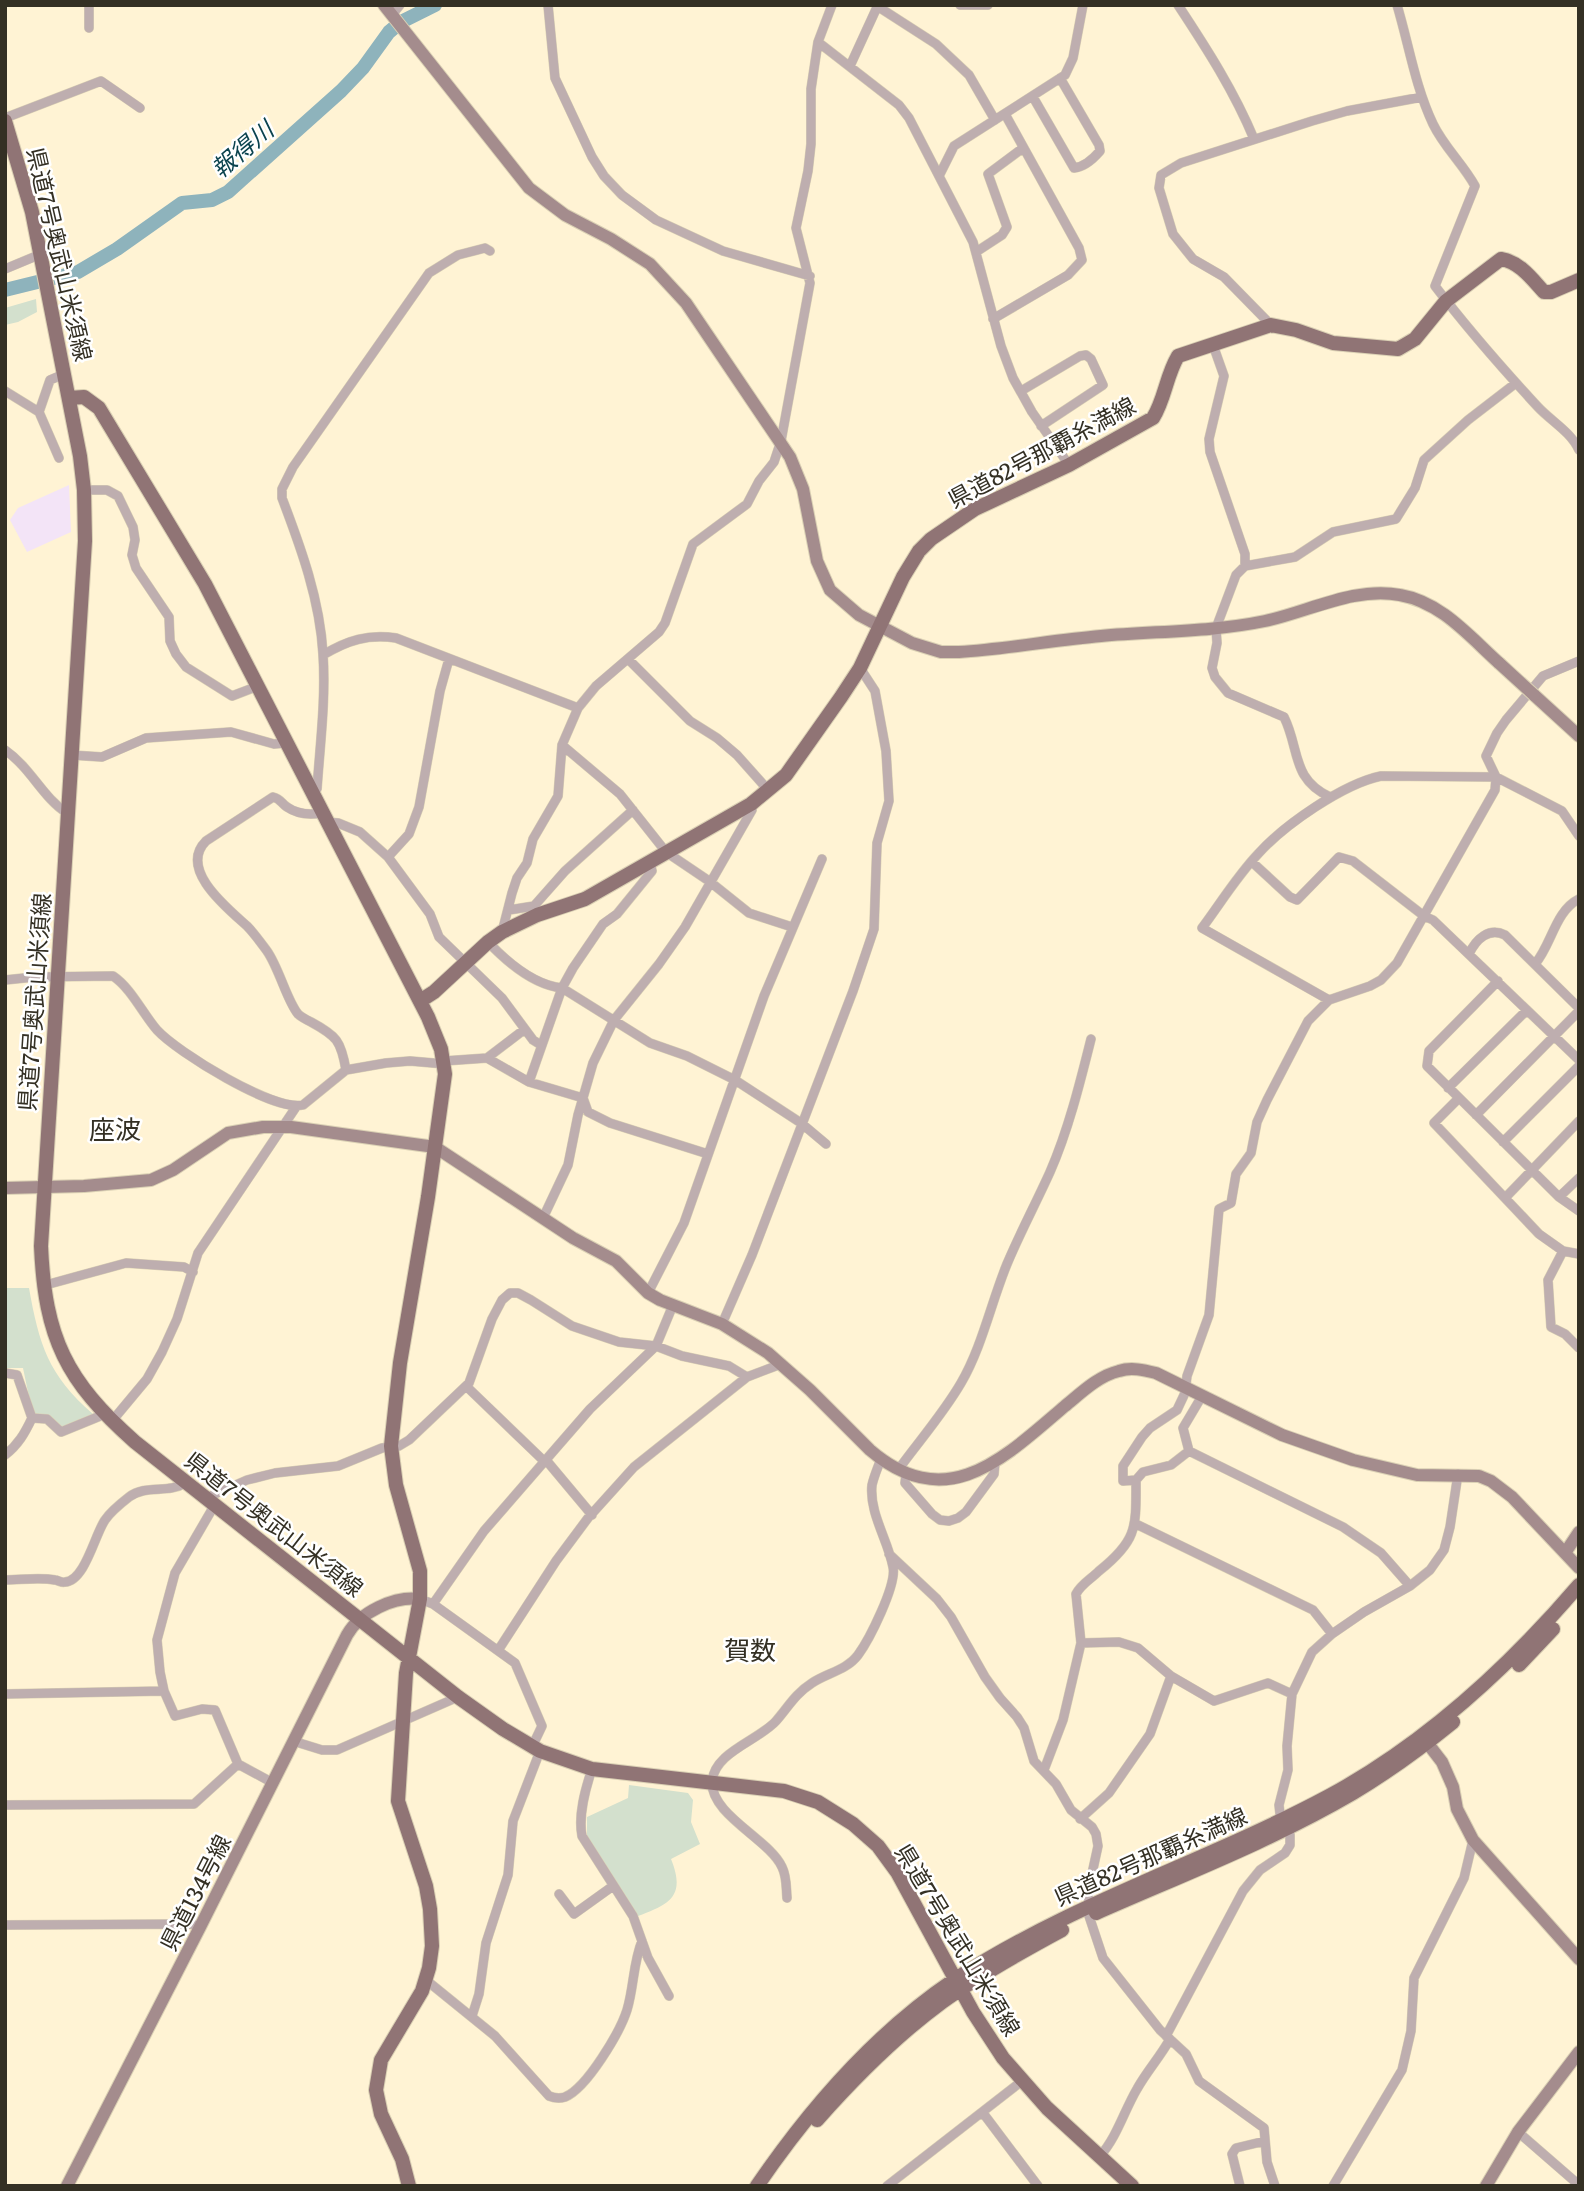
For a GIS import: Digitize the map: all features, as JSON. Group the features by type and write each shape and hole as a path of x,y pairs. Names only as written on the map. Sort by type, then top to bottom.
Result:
{"main road":[{"name":"県道7号奥武山米須線","path":"5,120 22,170 42,258 84,490 85,541 41,1246 42,1286 50,1322 64,1357 82,1387 108,1418 185,1483 458,1697 536,1749 592,1769 773,1789 795,1794 833,1810 853,1824 871,1839 892,1865 985,2033 1022,2081 1132,2186"},
{"path":"1271,326 1296,330 1333,343 1398,349 1415,340 1446,301 1501,259 1509,260 1521,268 1544,292 1551,292 1579,280"},
{"name":"県道82号那覇糸満線","path":"420,1001 488,942 536,910 585,899 769,791 786,775 860,668 911,563 931,539 975,509 1069,465 1153,418 1158,410 1166,380 1178,356 1271,326"},
{"name":"県道7号奥武山米須線","path":"69,398 84,397 99,408 205,584 420,1001 436,1034 445,1062 435,1147 400,1363 391,1446 396,1485 426,1602 408,1657"},
{"name":"県道82号那覇糸満線","path":"1424,1738 1510,1661 1579,1585"},
{"name":"県道82号那覇糸満線","path":"757,2186 790,2139 843,2076 898,2024 957,1985 1037,1944 1089,1911 1284,1824 1424,1738 1516,1668 1579,1600"},
{"path":"408,1657 398,1801 429,1898 432,1946 426,1980 410,2014 386,2050 376,2080 381,2114 402,2159 409,2186"},
{"name":"県道82号那覇糸満線","path":"768,2186 815,2122 850,2082 957,1985"}],"street":[{"path":"89,5 89,28"},
{"path":"548,5 551,64 555,78 592,157 604,176 622,195 656,219 723,251 810,276"},
{"path":"502,932 517,878 527,863 533,839 558,796 562,745 578,708 596,686 659,632 665,623 693,544 747,504 759,481 774,462 781,441 808,296 810,276 797,240 796,228 808,171 811,89 818,42 832,5"},
{"path":"960,5 988,5"},
{"path":"939,176 954,146 1033,97 1060,78 1070,67 1083,5"},
{"path":"1178,5 1218,66 1240,105 1254,139"},
{"path":"1398,5 1422,97 1448,150 1475,186 1435,286 1516,383 1571,438 1579,450"},
{"path":"850,66 878,6 936,44 969,75 995,120"},
{"path":"392,9 424,55 529,188 565,215 632,251 650,264 685,303 781,441 797,472 822,574 830,590 844,604 879,626 912,643 941,652 959,652 1092,636 1216,628 1265,621 1362,594 1384,592 1419,600 1436,608 1534,695 1577,728"},
{"path":"818,42 905,111 976,252 993,318 1013,378 1041,426 1069,465"},
{"path":"1033,97 1074,168 1096,156 1100,151 1099,145 1060,78"},
{"path":"5,120 101,81 140,108"},
{"path":"1271,326 1224,277 1193,259 1173,234 1159,188 1161,175 1168,168 1347,111 1422,97"},
{"path":"993,318 1068,275 1082,260 1079,248 1005,114"},
{"path":"976,252 1002,235 1007,227 988,174 1023,148"},
{"path":"312,792 317,789 324,654 305,559 282,498 282,489 293,467 429,273 458,255 485,248 490,251"},
{"path":"5,269 42,258"},
{"path":"1213,345 1224,376 1209,439 1210,452 1245,554 1245,566"},
{"path":"1021,391 1080,356 1086,355 1091,359 1103,385 1041,426"},
{"path":"39,412 50,380 64,374"},
{"path":"1330,797 1317,792 1301,773 1294,754 1290,728 1284,717 1228,693 1214,677 1212,668 1217,643 1216,628 1236,575 1245,566 1295,557 1333,532 1396,519 1415,488 1424,460 1468,420 1516,383"},
{"path":"5,391 39,412 59,458"},
{"path":"84,490 107,490 118,496 133,527 135,540 132,555 136,568 169,617 170,641 186,667 232,696 258,686"},
{"path":"324,654 358,638 396,638 578,708"},
{"path":"388,857 409,834 419,807 440,691 449,659"},
{"path":"628,659 690,721 737,755 769,791"},
{"path":"1136,1480 1123,1481 1123,1466 1150,1428 1177,1410 1185,1393 1209,1315 1219,1209 1231,1203 1236,1174 1251,1153 1257,1122 1288,1057 1308,1021 1329,1000 1370,986 1389,973 1495,790 1496,777 1486,756 1497,733 1543,676 1579,662"},
{"path":"722,1324 752,1255 874,929 877,843 889,801 886,751 875,691 860,668"},
{"path":"71,755 102,757 146,738 231,732 274,744 286,743"},
{"path":"562,745 620,794 666,852 749,913 792,927"},
{"path":"5,750 22,762 56,806 67,813"},
{"path":"1329,1000 1202,928 1252,862 1275,838 1330,797 1368,779 1381,776 1496,777 1562,811 1579,836"},
{"path":"346,1070 341,1043 330,1032 298,1014 268,952 249,928 222,905 206,885 197,860 198,849 206,841 273,797 297,812 338,822 360,832 388,857 430,914 439,937 502,998 533,1040 541,1045"},
{"path":"543,1218 568,1165 593,1063 614,1020 685,927 752,810 751,804"},
{"path":"509,911 536,910 565,871 633,810"},
{"path":"1252,862 1290,897 1297,900 1339,857 1353,861 1424,916 1433,919 1579,1060"},
{"path":"648,1293 684,1223 764,996 822,859"},
{"path":"529,1082 562,988 573,968 603,924 617,914 652,871 650,862"},
{"path":"1535,964 1564,911 1570,903 1579,899"},
{"path":"1469,954 1473,945 1488,932 1495,930 1505,935 1579,1009 1476,1115"},
{"path":"488,942 509,964 554,987 562,988 650,1043 687,1056 735,1080 801,1123 826,1144"},
{"path":"5,979 113,976 159,1032 178,1047 254,1093 280,1104 296,1107"},
{"path":"1498,981 1429,1051 1426,1061 1429,1070 1559,1197 1579,1212"},
{"path":"1448,1088 1527,1010"},
{"path":"32,1418 47,1419 61,1432 108,1418 147,1379 177,1319 198,1253 296,1107 311,1100 318,1091 346,1070 398,1062 445,1062 486,1058 525,1030"},
{"path":"995,1463 995,1474 966,1512 949,1521 940,1520 932,1514 905,1483 902,1472 933,1421 946,1408 979,1345 1008,1263 1051,1170 1079,1090 1091,1039"},
{"path":"486,1058 529,1082 583,1098"},
{"path":"1503,1142 1579,1066"},
{"path":"583,1098 588,1112 610,1123 708,1154"},
{"path":"1459,1098 1434,1123 1539,1234 1563,1251 1579,1254"},
{"path":"1506,1197 1579,1121"},
{"path":"5,1188 126,1184 151,1180 173,1170 228,1133 245,1128 281,1127 435,1147 543,1218 616,1261 648,1293 722,1324 768,1353 881,1459 902,1472 936,1480 950,1480 982,1470 995,1463 1083,1391 1109,1374 1121,1370 1144,1370 1185,1386 1282,1435 1353,1460 1417,1475 1479,1476 1502,1488 1579,1568"},
{"path":"1559,1197 1579,1178"},
{"path":"1563,1251 1548,1280 1551,1327 1566,1334 1579,1348"},
{"path":"42,1286 126,1263 184,1267 192,1272"},
{"path":"273,1783 238,1764 231,1753 222,1722 215,1710 202,1709 175,1716 164,1691 157,1640 175,1573 210,1502 247,1480 275,1473 338,1466 391,1446 400,1446 410,1440 467,1385 477,1365 492,1319 502,1300 510,1293 519,1293 572,1326 619,1342 656,1346 682,1356 729,1366 747,1377"},
{"path":"426,1602 597,1401 656,1346 673,1305"},
{"path":"499,1649 556,1561 634,1467 747,1377 781,1364"},
{"path":"5,1373 17,1375 21,1381 32,1418 14,1448 5,1455"},
{"path":"467,1385 545,1461 592,1515"},
{"path":"1202,1396 1183,1428 1189,1451 1343,1527 1381,1553 1410,1586"},
{"path":"1044,1770 1063,1720 1081,1643 1076,1594 1078,1588 1108,1564 1128,1542 1136,1524 1136,1480 1143,1472 1171,1465 1189,1451"},
{"path":"787,1898 786,1879 781,1865 771,1852 723,1808 714,1795 712,1783 718,1766 775,1722 793,1698 814,1681 846,1666 857,1656 872,1629 894,1578 872,1490 881,1459"},
{"path":"1100,2156 1107,2148 1137,2088 1158,2061 1243,1891 1260,1870 1289,1849 1291,1841 1279,1805 1288,1770 1286,1746 1293,1694 1312,1652 1332,1634 1410,1586 1430,1570 1444,1550 1458,1474"},
{"path":"5,1580 54,1579 65,1583 72,1580 83,1568 100,1527 113,1510 139,1492 176,1489 185,1483"},
{"path":"1136,1524 1313,1610 1332,1634"},
{"path":"1565,1553 1579,1532"},
{"path":"888,1553 937,1599 951,1617 985,1677 1024,1728 1034,1761 1056,1784 1071,1810 1092,1827 1098,1840 1088,1892 1089,1911 1103,1958 1168,2037 1186,2054 1199,2081 1264,2128 1268,2162 1275,2186"},
{"path":"360,1619 405,1598 426,1602 499,1649 515,1663 542,1726 513,1821 508,1875 486,1943 479,1994 472,2016"},
{"name":"県道134号線","path":"66,2186 347,1635 360,1619"},
{"path":"1081,1643 1119,1642 1138,1648 1171,1676 1214,1701 1268,1683 1293,1694"},
{"path":"1080,1819 1109,1793 1150,1734 1171,1676"},
{"path":"5,1694 164,1691"},
{"path":"293,1741 322,1750 337,1750 458,1697"},
{"path":"1424,1738 1442,1762 1453,1787 1457,1810 1473,1840 1579,1958"},
{"path":"5,1805 194,1804 238,1764"},
{"path":"592,1769 583,1802 580,1828 582,1836 633,1916 654,1969 669,1996"},
{"path":"1333,2186 1402,2070 1411,2031 1414,1978 1464,1878 1473,1840"},
{"path":"559,1895 574,1914 613,1886"},
{"path":"5,1925 192,1924 200,1927"},
{"path":"426,1980 472,2016 505,2046 549,2096 556,2098 565,2096 586,2079 622,2023 630,1999 636,1956 642,1941"},
{"path":"1486,2186 1518,2132 1579,2052"},
{"path":"887,2186 1022,2081"},
{"path":"983,2113 1038,2186"},
{"path":"1518,2132 1579,2185"},
{"path":"1240,2186 1232,2154 1236,2148 1265,2141"}],"shaded area":[{"path":"69,485 71,532 27,552 10,520 18,508"}],"green space":[{"path":"36,299 37,312 18,322 5,325 5,308"},
{"path":"5,1288 29,1288 37,1326 48,1357 65,1386 93,1414 61,1429 43,1414 33,1416 23,1368 5,1368"},
{"path":"629,1785 688,1793 693,1800 691,1822 700,1844 671,1859 677,1882 672,1897 659,1907 638,1916 587,1837 587,1817 628,1798"}],"waterway":[{"name":"報得川","path":"5,290 78,272 117,249 182,203 212,200 228,192 341,91 363,68 389,32 401,22 435,5"}],"district":[{"name":"座波","path":"115,1127"},
{"name":"賀数","path":"750,1648"}]}
